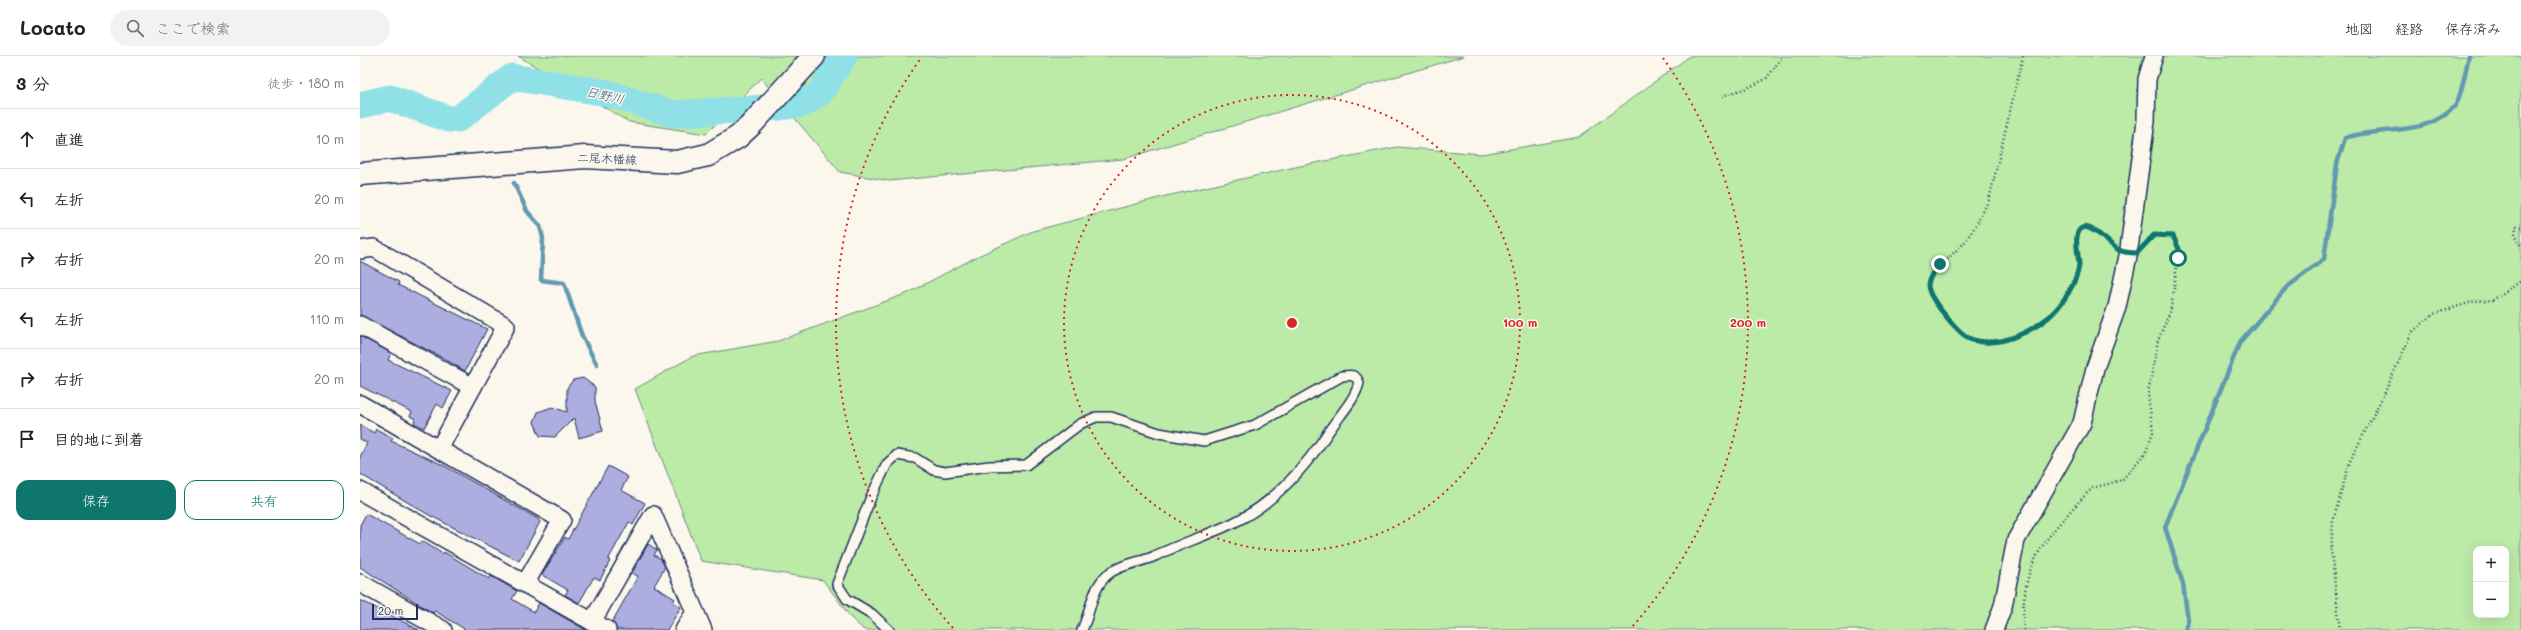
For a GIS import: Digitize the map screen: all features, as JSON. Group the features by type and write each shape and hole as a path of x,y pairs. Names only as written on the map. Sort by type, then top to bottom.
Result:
{"main road":[{"name":"二尾木幡線","path":"360,174 585,157 676,162 708,155 738,137 751,125 814,56"}],"street":[{"path":"1994,630 2003,606 2016,540 2082,423 2095,368 2117,307 2128,252 2146,121 2147,79 2154,56"},
{"path":"360,250 374,248 506,326 439,449"},
{"path":"360,324 473,387"},
{"path":"360,404 562,520 525,584"},
{"path":"360,491 607,630"},
{"path":"592,622 653,515 702,630"},
{"path":"360,583 443,630"},
{"path":"684,630 695,612"}],"lane":[{"path":"889,630 872,614 847,599 837,584 871,497 887,464 897,455 915,458 934,470 945,472 989,466 1026,465 1080,424 1096,417 1111,417 1159,434 1204,440 1256,425 1342,376 1357,378 1359,383 1354,396 1324,438 1282,488 1249,514 1233,523 1148,559 1123,566 1108,575 1090,602 1082,630"}],"path":[{"path":"1722,96 1747,88 1766,79 1783,56"},
{"path":"2023,56 1989,200 1976,225 1964,243 1931,275 1928,285 1930,296 1960,332 1972,340 1987,342 2003,341 2028,331 2049,317 2061,303 2078,270 2077,238 2078,232 2082,228 2088,226 2094,229 2102,238 2120,250 2128,252 2137,253 2154,235 2164,234 2173,236 2179,249 2170,312 2158,340 2148,394 2153,432 2146,452 2122,480 2093,488 2088,492 2036,555 2025,586 2022,603 2024,630"},
{"path":"2521,227 2516,226 2515,233 2521,248"},
{"path":"2340,630 2331,550 2333,521 2350,461 2385,392 2412,332 2434,314 2474,301 2493,300 2521,281"}],"green space":[{"path":"518,56 1464,56 1123,159 889,181 840,172 761,78 706,134 629,122"},
{"path":"1690,56 2521,56 2521,630 864,630 852,619 823,580 701,561 635,389 693,356 778,341 908,293 978,256 1033,231 1166,196 1300,166 1397,147 1482,154 1579,137"}],"building":[{"path":"360,261 399,282 398,285 487,329 465,371 360,315"},
{"path":"360,336 391,353 388,360 452,391 443,408 437,404 424,428 414,423 415,419 410,416 412,412 360,386"},
{"path":"583,378 595,387 595,401 603,431 579,438 574,418 555,437 540,436 534,422 538,412 552,407 567,412 567,388 573,380"},
{"path":"360,425 374,433 376,429 393,438 391,441 443,465 538,519 540,522 519,561 429,515 360,474 360,457 367,443 360,439"},
{"path":"608,466 628,477 621,490 645,503 633,525 629,522 608,560 610,561 600,580 594,577 579,603 565,595 568,590 542,575 565,537 568,539"},
{"path":"366,514 420,544 422,541 443,554 444,552 489,579 491,576 517,591 512,599 534,612 539,603 586,630 466,630 435,611 433,613 360,567 360,525"},
{"path":"648,544 657,550 654,555 661,559 665,567 654,586 675,599 673,602 681,607 667,630 617,630 612,622 638,576 632,573"},
{"path":"360,600 398,619 419,630 360,630"}],"waterway":[{"name":"日野川","path":"360,105 390,98 449,119 458,119 512,77 607,93 673,114 779,107 802,104 820,93 844,56"},
{"path":"2186,630 2188,620 2183,584 2165,527 2240,342 2286,288 2324,259 2337,164 2345,138 2358,134 2417,127 2444,116 2455,106 2457,102 2469,56"},
{"path":"514,183 527,211 540,226 543,238 541,280 564,283 582,336 597,365"}],"route":[{"path":"1940,264 1931,275 1928,285 1930,296 1960,332 1972,340 1987,342 2003,341 2028,331 2049,317 2061,303 2072,286 2078,270 2079,255 2077,238 2078,232 2082,228 2088,226 2094,229 2102,238 2120,250 2137,253 2148,239 2154,235 2164,234 2173,236 2177,241 2179,249 2178,258"}]}
